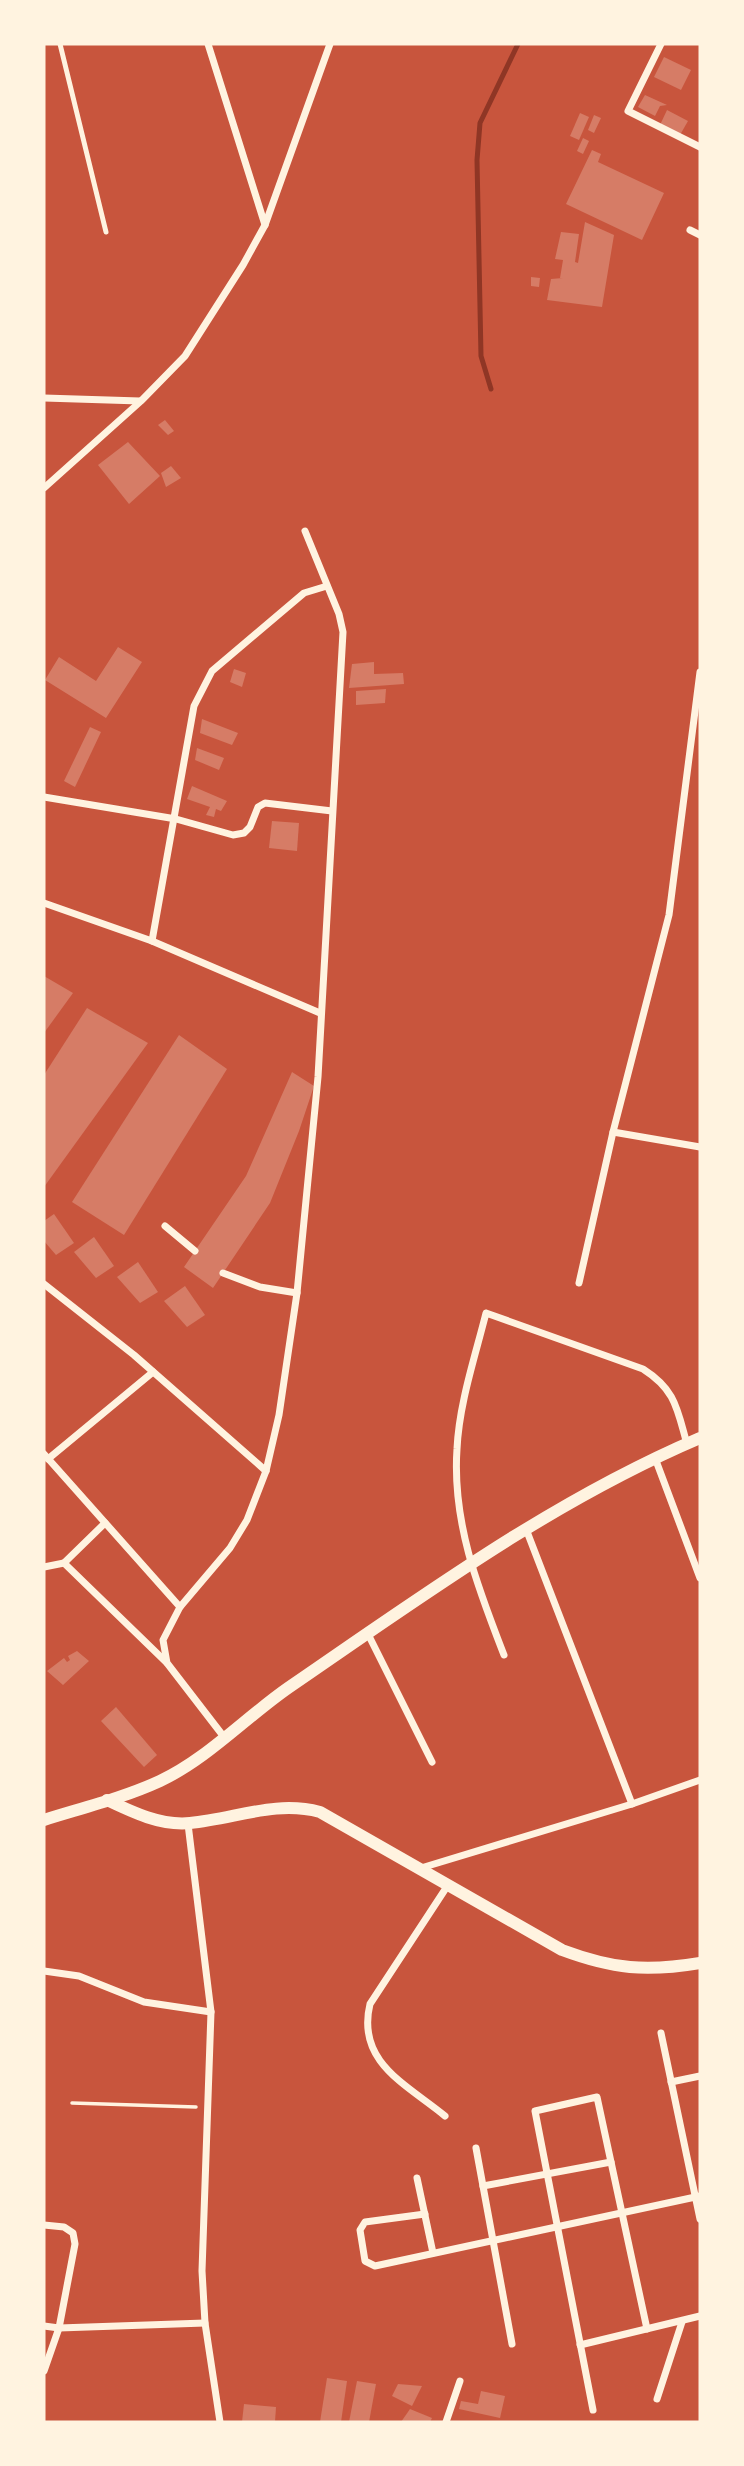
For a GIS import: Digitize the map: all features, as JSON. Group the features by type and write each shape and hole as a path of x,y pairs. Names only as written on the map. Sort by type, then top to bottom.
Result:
{"street":[{"path":"208,44 265,225"},
{"path":"44,488 141,401 185,356 265,225 330,44"},
{"path":"661,44 628,111 700,147"},
{"path":"690,230 700,235"},
{"path":"44,398 141,401"},
{"path":"167,1663 163,1640 180,1607 230,1548 247,1520 266,1471 279,1415 297,1293 318,1077 343,632 305,531"},
{"path":"152,941 176,819 194,706 201,688 212,671 304,593 327,586"},
{"path":"579,1283 613,1132 669,915 700,671"},
{"path":"44,797 176,819 233,835 244,834 250,827 258,807 265,803 332,811"},
{"path":"44,903 152,941 320,1013"},
{"path":"613,1132 700,1147"},
{"path":"165,1226 194,1251"},
{"path":"223,1273 260,1287 297,1293"},
{"path":"44,1284 153,1372 266,1471"},
{"path":"504,1655 470,1566 457,1488 457,1447 486,1313 643,1369 659,1379 674,1398 687,1444"},
{"path":"153,1372 46,1457 180,1607"},
{"path":"44,1820 160,1781 285,1690 526,1528 655,1457 700,1438"},
{"path":"655,1457 700,1578"},
{"path":"44,1567 64,1563 105,1523"},
{"path":"526,1528 632,1804"},
{"path":"64,1563 167,1663 224,1737"},
{"path":"368,1634 432,1762"},
{"path":"421,1868 632,1804 700,1780"},
{"path":"107,1800 133,1813 166,1822 188,1824 282,1806 320,1812 562,1950 600,1964 660,1970 700,1963"},
{"path":"188,1824 211,2012 209,2107 201,2221 205,2323 220,2422"},
{"path":"445,2116 380,2062 368,2044 365,2024 370,2004 448,1885"},
{"path":"44,1971 79,1976 144,2002 211,2012"},
{"path":"661,2033 698,2197 700,2220"},
{"path":"671,2082 700,2076"},
{"path":"593,2410 534,2111 597,2096 647,2329"},
{"path":"476,2148 512,2344"},
{"path":"483,2186 546,2172 611,2162"},
{"path":"417,2178 433,2253"},
{"path":"425,2214 365,2222 360,2230 365,2261 369,2265 433,2253 698,2197"},
{"path":"44,2225 64,2227 73,2233 75,2244 59,2328 44,2371"},
{"path":"580,2344 700,2316"},
{"path":"657,2399 682,2322"},
{"path":"44,2326 59,2328 205,2323"},
{"path":"446,2422 460,2381"}],"lane":[{"path":"60,44 106,232"}],"path":[{"path":"72,2103 209,2107"}],"building":[{"path":"664,57 691,70 681,90 654,77"},
{"path":"645,95 667,105 660,106 655,116 638,107"},
{"path":"667,110 688,121 680,135 660,125"},
{"path":"580,113 589,117 579,140 570,136"},
{"path":"594,115 601,118 594,133 588,130"},
{"path":"583,138 589,141 583,154 577,151"},
{"path":"592,150 601,154 598,162 664,193 642,240 566,204"},
{"path":"585,222 614,235 602,307 547,300 551,279 563,278 560,278 563,260 555,259 561,232 579,234 575,262 578,263"},
{"path":"531,277 540,278 539,287 531,286"},
{"path":"165,420 174,431 168,435 158,425"},
{"path":"128,442 160,476 129,504 98,465"},
{"path":"171,466 181,478 166,487 161,473"},
{"path":"118,647 142,662 106,718 45,680 59,657 96,681"},
{"path":"374,662 374,674 403,673 404,684 349,688 352,664"},
{"path":"234,669 246,673 242,687 230,682"},
{"path":"386,689 385,703 356,705 356,691"},
{"path":"202,719 238,733 232,745 200,733"},
{"path":"90,727 101,732 75,787 64,781"},
{"path":"197,748 224,758 219,770 195,760"},
{"path":"192,786 227,801 221,811 216,809 214,817 206,815 210,807 187,799"},
{"path":"272,821 299,823 297,851 269,848"},
{"path":"44,976 73,993 44,1033"},
{"path":"87,1008 148,1043 44,1187 44,1075"},
{"path":"179,1035 227,1069 124,1235 72,1202"},
{"path":"292,1072 314,1086 299,1131 270,1203 213,1288 184,1267 246,1176"},
{"path":"54,1214 74,1243 56,1255 44,1241 44,1221"},
{"path":"94,1237 114,1266 96,1278 74,1252"},
{"path":"138,1262 158,1292 140,1303 117,1277"},
{"path":"185,1286 205,1315 187,1327 164,1301"},
{"path":"77,1651 89,1661 63,1685 47,1671 64,1658 67,1662 70,1660 68,1656"},
{"path":"116,1707 157,1755 144,1767 101,1721"},
{"path":"327,2378 347,2381 341,2422 320,2422"},
{"path":"357,2381 376,2384 369,2422 349,2422"},
{"path":"398,2384 422,2386 412,2406 392,2396"},
{"path":"481,2391 505,2396 500,2418 459,2409 461,2401 478,2404"},
{"path":"244,2404 276,2407 275,2422 242,2422"},
{"path":"410,2409 432,2418 430,2422 401,2422"}],"waterway":[{"path":"491,389 481,356 477,160 480,123 518,44"}]}
